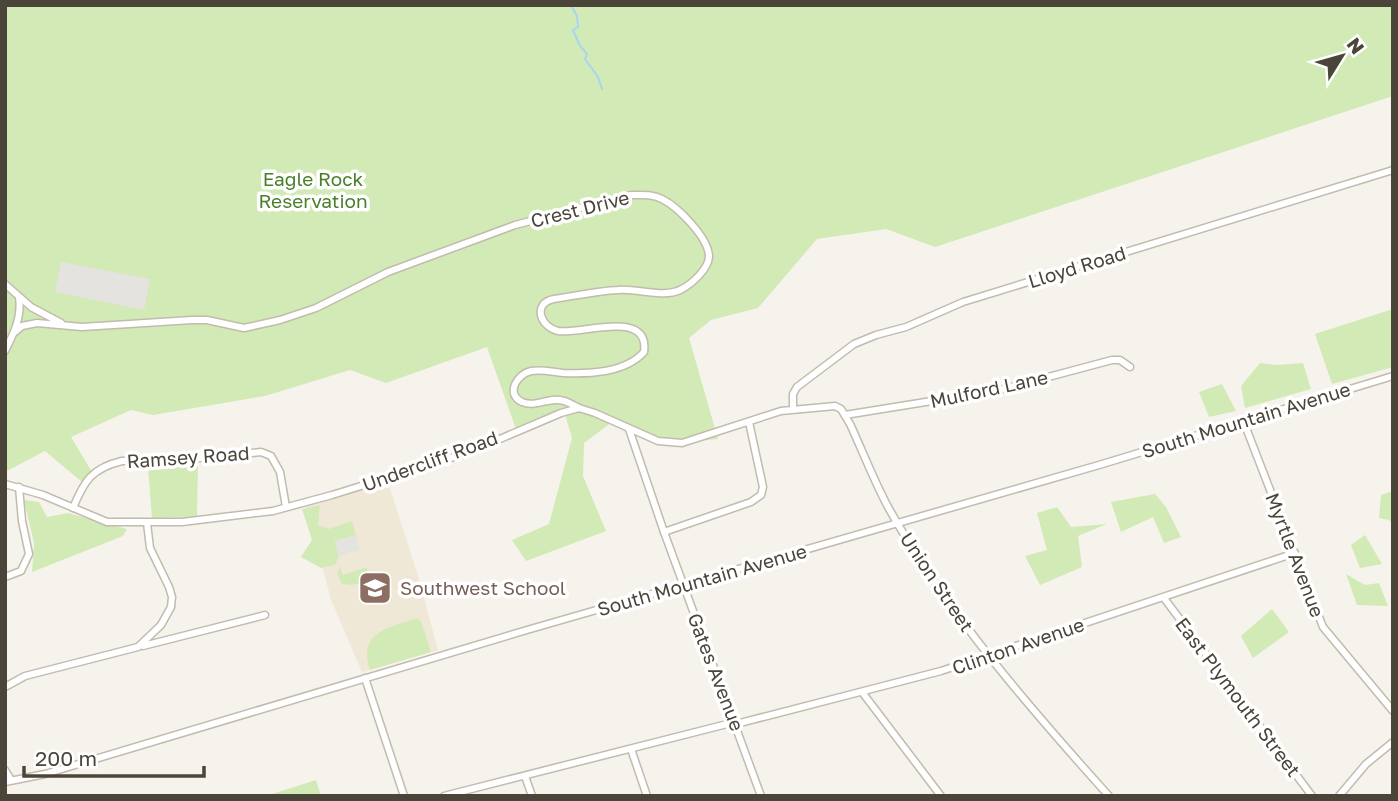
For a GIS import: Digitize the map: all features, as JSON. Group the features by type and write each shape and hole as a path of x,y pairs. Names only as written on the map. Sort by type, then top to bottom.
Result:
{"street":[{"name":"Lloyd Road","path":"793,409 793,394 797,387 854,344 864,340 906,327 962,302 1393,170"},
{"name":"Crest Drive","path":"15,332 27,324 82,327 191,320 244,328 316,308 388,272 515,225 631,195 646,194 662,199 680,212 706,245 709,259 705,268 689,284 674,293 620,289 548,300 541,307 544,323 557,331 626,326 643,337 644,352 637,359 622,366 584,373 530,371 514,385 517,399 524,403 533,405 563,400 579,408"},
{"name":"Crest Drive","path":"5,284 31,307 63,324"},
{"path":"5,351 15,332 21,307 19,297"},
{"name":"Mulford Lane","path":"845,415 1000,390 1112,360 1120,360 1130,367"},
{"name":"South Mountain Avenue","path":"8,781 45,774 1393,376"},
{"path":"579,408 657,441 682,443 793,409 829,405 841,409 845,415"},
{"name":"Undercliff Road","path":"5,484 107,522 147,523 215,519 286,508 330,496 467,453 549,417 579,408"},
{"name":"Union Street","path":"845,415 898,523 988,655 1030,708 1110,796"},
{"name":"Myrtle Avenue","path":"1243,420 1322,627 1393,711"},
{"path":"664,532 751,502 761,495 763,487 749,422"},
{"name":"Gates Avenue","path":"629,429 761,796"},
{"name":"Ramsey Road","path":"73,508 82,485 91,475 111,463 261,452 271,456 281,472 286,508"},
{"path":"5,578 21,571 29,554 22,522 19,487"},
{"path":"138,647 161,625 171,607 169,587 150,548 147,523"},
{"name":"Clinton Avenue","path":"444,796 940,671 1295,553"},
{"name":"East Plymouth Street","path":"1164,598 1312,796"},
{"path":"5,687 25,676 265,615"},
{"path":"365,678 404,796"},
{"path":"862,692 941,796"},
{"path":"1339,796 1366,764 1393,742"},
{"path":"631,749 647,796"},
{"path":"5,770 8,781"},
{"path":"525,776 532,796"}],"shaded area":[{"path":"61,262 150,279 144,310 55,292"},
{"name":"Southwest School","path":"388,482 438,650 362,672 331,600 307,507"},
{"path":"356,535 360,550 339,556 335,541"}],"green space":[{"name":"Eagle Rock Reservation","path":"5,5 1393,5 1393,96 935,247 886,229 817,239 758,308 711,320 689,338 718,439 666,444 616,419 584,443 583,476 606,531 526,561 512,540 549,524 572,438 565,414 517,432 487,347 386,383 350,370 265,396 153,415 131,410 71,437 92,472 82,482 45,451 5,472"},
{"path":"1393,309 1393,367 1332,384 1315,334"},
{"path":"1260,363 1303,363 1311,389 1245,408 1241,386"},
{"path":"1222,384 1236,411 1209,417 1199,392"},
{"path":"198,466 197,517 152,518 148,467"},
{"path":"1393,491 1393,525 1389,520 1379,518 1381,495"},
{"path":"1155,494 1166,507 1181,537 1164,543 1153,517 1121,532 1111,502"},
{"path":"24,500 39,502 47,517 68,513 127,529 123,536 32,572 34,543"},
{"path":"320,505 318,525 329,529 352,521 356,535 335,541 339,556 335,565 321,568 301,557 312,540 302,509"},
{"path":"1057,507 1071,527 1107,524 1078,536 1082,567 1040,585 1025,556 1047,550 1037,513"},
{"path":"1365,535 1382,564 1360,568 1351,545"},
{"path":"340,567 343,575 367,567 369,582 342,584 337,573"},
{"path":"1346,574 1365,585 1379,583 1388,606 1357,605"},
{"path":"1272,609 1289,632 1253,658 1241,636"},
{"path":"417,618 421,621 431,652 370,670 367,657 372,639 378,633"},
{"path":"316,780 321,796 266,796"}],"waterway":[{"path":"571,5 577,16 578,27 573,30 602,89"}],"place":[{"name":"Southwest School","path":"375,588"}]}
